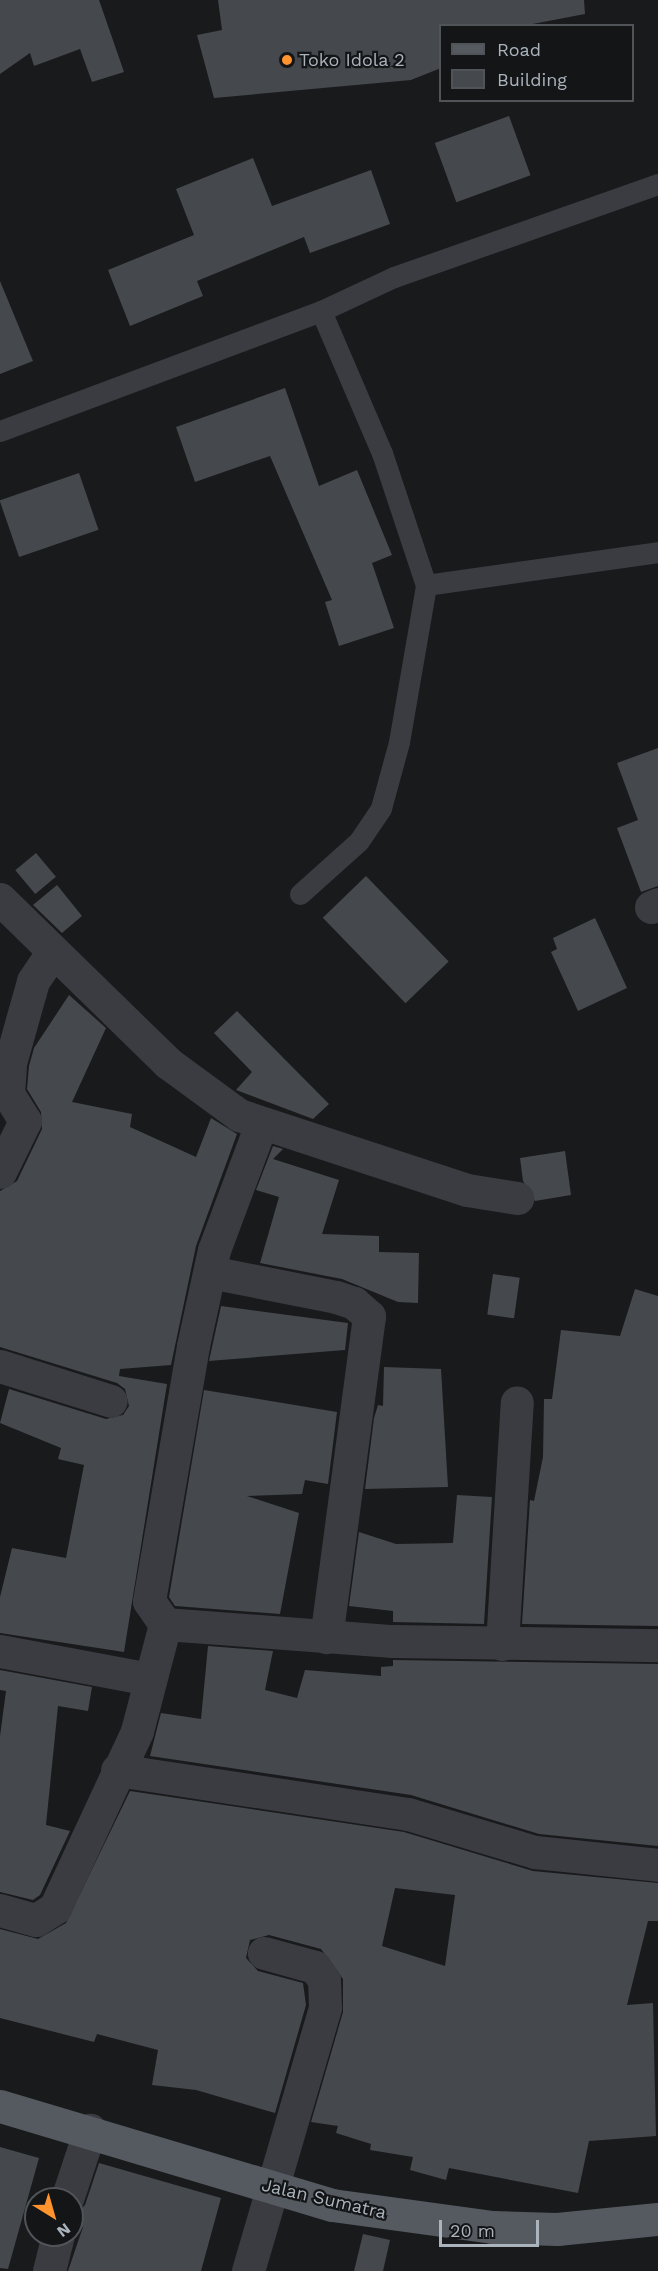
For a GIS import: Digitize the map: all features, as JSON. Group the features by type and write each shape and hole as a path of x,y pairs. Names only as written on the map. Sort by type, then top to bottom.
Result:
{"main road":[{"name":"Jalan Sumatra","path":"0,2106 90,2130 273,2190 355,2208 492,2227 557,2229 658,2219"}],"street":[{"path":"0,899 44,965 168,1063 239,1115 256,1134 467,1190 517,1198"},
{"path":"0,1172 25,1127 6,1088 44,965"},
{"path":"0,1910 36,1920 53,1911 136,1731 165,1624 149,1600 210,1272 256,1134"},
{"path":"210,1272 336,1297 354,1303 369,1317 326,1637"},
{"path":"0,1366 111,1401"},
{"path":"502,1644 517,1402"},
{"path":"165,1624 326,1637 502,1644 658,1646"},
{"path":"0,1651 149,1679"},
{"path":"117,1770 408,1814 535,1852 658,1865"},
{"path":"248,2271 320,2034 324,1980 315,1966 264,1953"},
{"path":"71,2187 90,2130"},
{"path":"49,2271 55,2247"}],"lane":[{"path":"0,431 321,311 394,277 658,184"},
{"path":"300,894 359,841 381,808 399,742 426,585 382,453 321,311"},
{"path":"426,585 658,552"}],"building":[{"path":"0,0 99,0 124,72 92,82 80,49 34,66 30,53 0,74"},
{"path":"218,0 584,0 585,14 532,24 439,24 439,69 411,80 214,98 197,35 222,30"},
{"path":"509,116 531,175 456,202 435,143"},
{"path":"253,158 272,206 371,170 390,224 310,253 304,237 197,281 203,296 130,326 108,270 194,235 176,189"},
{"path":"0,281 33,361 0,374"},
{"path":"285,388 319,486 357,470 392,555 372,563 394,628 339,646 325,602 332,600 270,456 195,482 176,427"},
{"path":"79,473 99,530 19,557 0,500"},
{"path":"658,748 658,886 641,892 617,828 638,820 617,763"},
{"path":"36,853 56,877 35,894 15,870"},
{"path":"366,876 449,962 406,1003 323,918"},
{"path":"57,885 82,916 62,933 33,905"},
{"path":"595,918 627,988 578,1011 551,952 557,949 553,938"},
{"path":"69,995 106,1028 72,1102 132,1114 130,1127 196,1157 211,1118 237,1134 196,1246 171,1365 120,1369 119,1376 167,1384 124,1652 0,1633 0,1597 12,1548 66,1558 84,1465 58,1459 61,1448 0,1423 9,1389 106,1419 123,1415 129,1406 125,1389 117,1383 0,1347 0,1191 17,1181 42,1129 41,1112 27,1089 29,1066 34,1048"},
{"path":"237,1011 329,1104 313,1119 236,1090 252,1072 214,1033"},
{"path":"273,1146 283,1149 273,1159 339,1180 322,1234 379,1236 379,1252 419,1253 418,1303 398,1302 342,1279 260,1263 279,1197 256,1190"},
{"path":"565,1151 571,1195 535,1201 523,1181 520,1158"},
{"path":"493,1274 520,1278 514,1318 487,1315"},
{"path":"635,1289 658,1296 658,1626 522,1624 530,1500 534,1501 543,1457 544,1399 552,1399 561,1330 620,1336"},
{"path":"221,1306 348,1323 345,1350 209,1361"},
{"path":"384,1367 441,1369 448,1487 365,1489 374,1418 378,1405 383,1406"},
{"path":"204,1390 337,1412 328,1484 305,1480 302,1494 247,1496 299,1513 280,1614 175,1606 169,1597"},
{"path":"457,1495 492,1497 484,1624 393,1622 393,1611 349,1606 359,1532 396,1544 453,1543"},
{"path":"208,1646 273,1651 265,1690 297,1698 305,1670 381,1676 381,1667 393,1666 393,1660 658,1664 658,1846 539,1834 411,1795 150,1756 161,1713 201,1719"},
{"path":"0,1670 92,1687 88,1711 58,1706 46,1825 70,1831 40,1895 33,1900 0,1892 0,1736 6,1691 0,1690"},
{"path":"130,1791 404,1832 533,1871 658,1883 658,1921 648,1921 627,2005 653,2003 656,2136 589,2141 578,2193 449,2168 446,2180 410,2170 413,2157 370,2150 371,2144 336,2133 338,2126 311,2122 343,2012 343,1979 321,1949 269,1935 250,1940 246,1958 258,1971 303,1983 306,2005 275,2113 196,2090 152,2085 158,2050 97,2034 94,2042 0,2018 0,1929 38,1939 66,1923","holes":["395,1888 455,1895 445,1966 382,1946"]},
{"path":"0,2147 39,2158 31,2187 24,2187 24,2212 8,2269 0,2268"},
{"path":"99,2163 221,2198 201,2271 68,2271 76,2247 84,2247 85,2205"},
{"path":"363,2234 390,2240 383,2271 354,2271"}],"place":[{"name":"Toko Idola 2","path":"287,60"}]}
